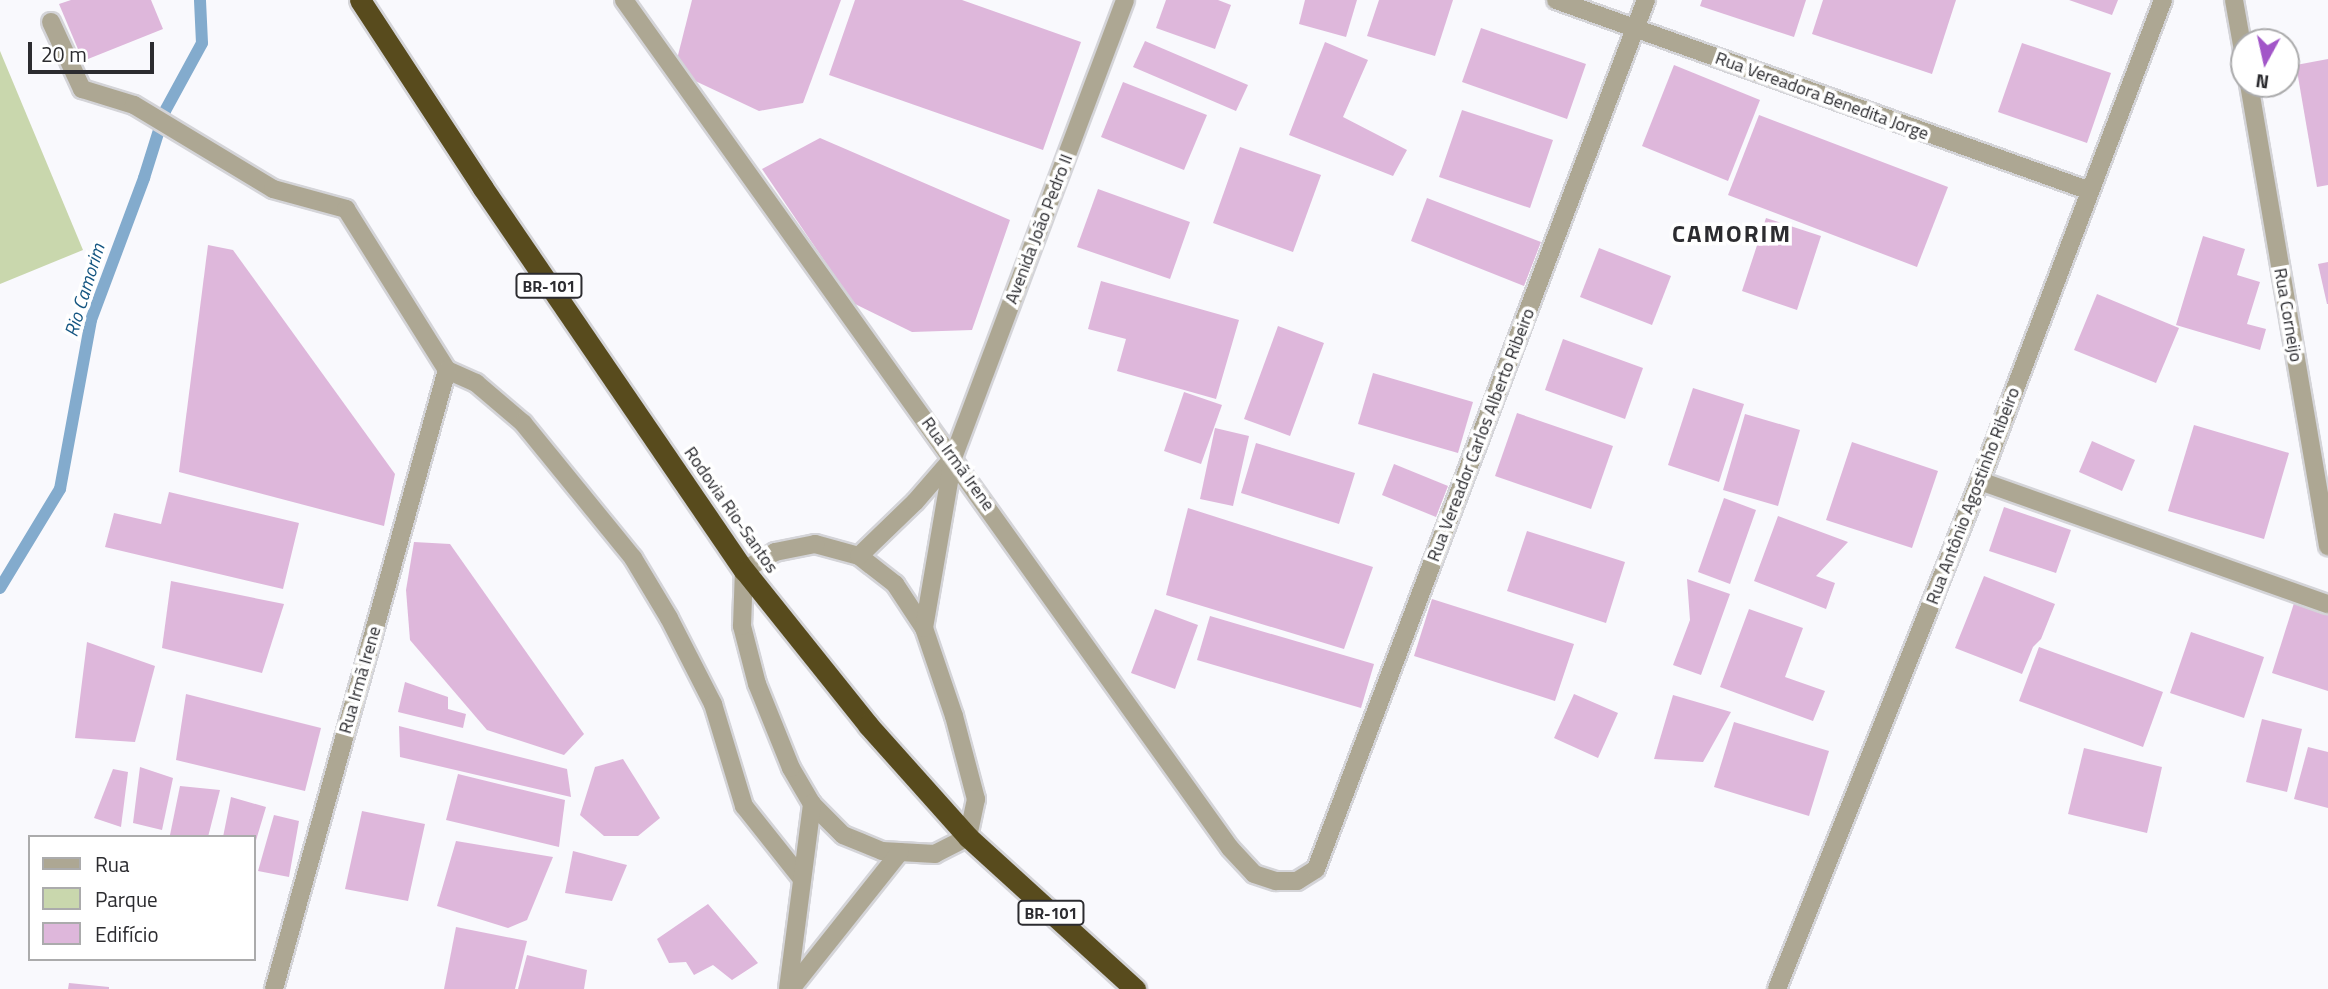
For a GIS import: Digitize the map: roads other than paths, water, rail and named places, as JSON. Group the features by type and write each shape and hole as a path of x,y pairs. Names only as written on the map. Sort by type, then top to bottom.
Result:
{"highway":[{"name":"Rodovia Rio-Santos","path":"360,0 483,188 744,570 868,725 968,837 1135,989"}],"street":[{"name":"Rua Irmã Irene","path":"624,0 1230,848 1254,874 1276,881 1297,881 1316,869"},
{"name":"Avenida João Pedro II","path":"923,628 953,458 1125,0"},
{"name":"Rua Vereadora Benedita Jorge","path":"1556,0 2090,191"},
{"name":"Rua Vereador Carlos Alberto Ribeiro","path":"1316,869 1646,0"},
{"name":"Rua Antônio Agostinho Ribeiro","path":"1777,989 1980,481 2163,0"},
{"path":"2234,0 2239,28"},
{"path":"51,22 82,89 137,107 273,189 346,209 447,370 476,383 523,423 633,558 669,618 713,704 744,806 802,879"},
{"name":"Rua Corneijo","path":"2251,98 2328,546"},
{"name":"Rua Irmã Irene","path":"274,989 447,370"},
{"name":"Avenida João Pedro II","path":"859,556 915,502 953,458"},
{"path":"1980,481 2328,604"},
{"path":"815,544 859,556 895,584 923,628 954,716 976,799 968,837 935,854 882,851 843,835 812,803 791,768 757,684 741,626 744,570 775,551 815,544"},
{"path":"789,989 812,803"},
{"path":"789,989 900,852"}],"waterway":[{"name":"Rio Camorim","path":"0,588 60,489 91,320 144,178 165,111 202,43 200,0"}],"district":[{"name":"CAMORIM","path":"1732,234"}]}
